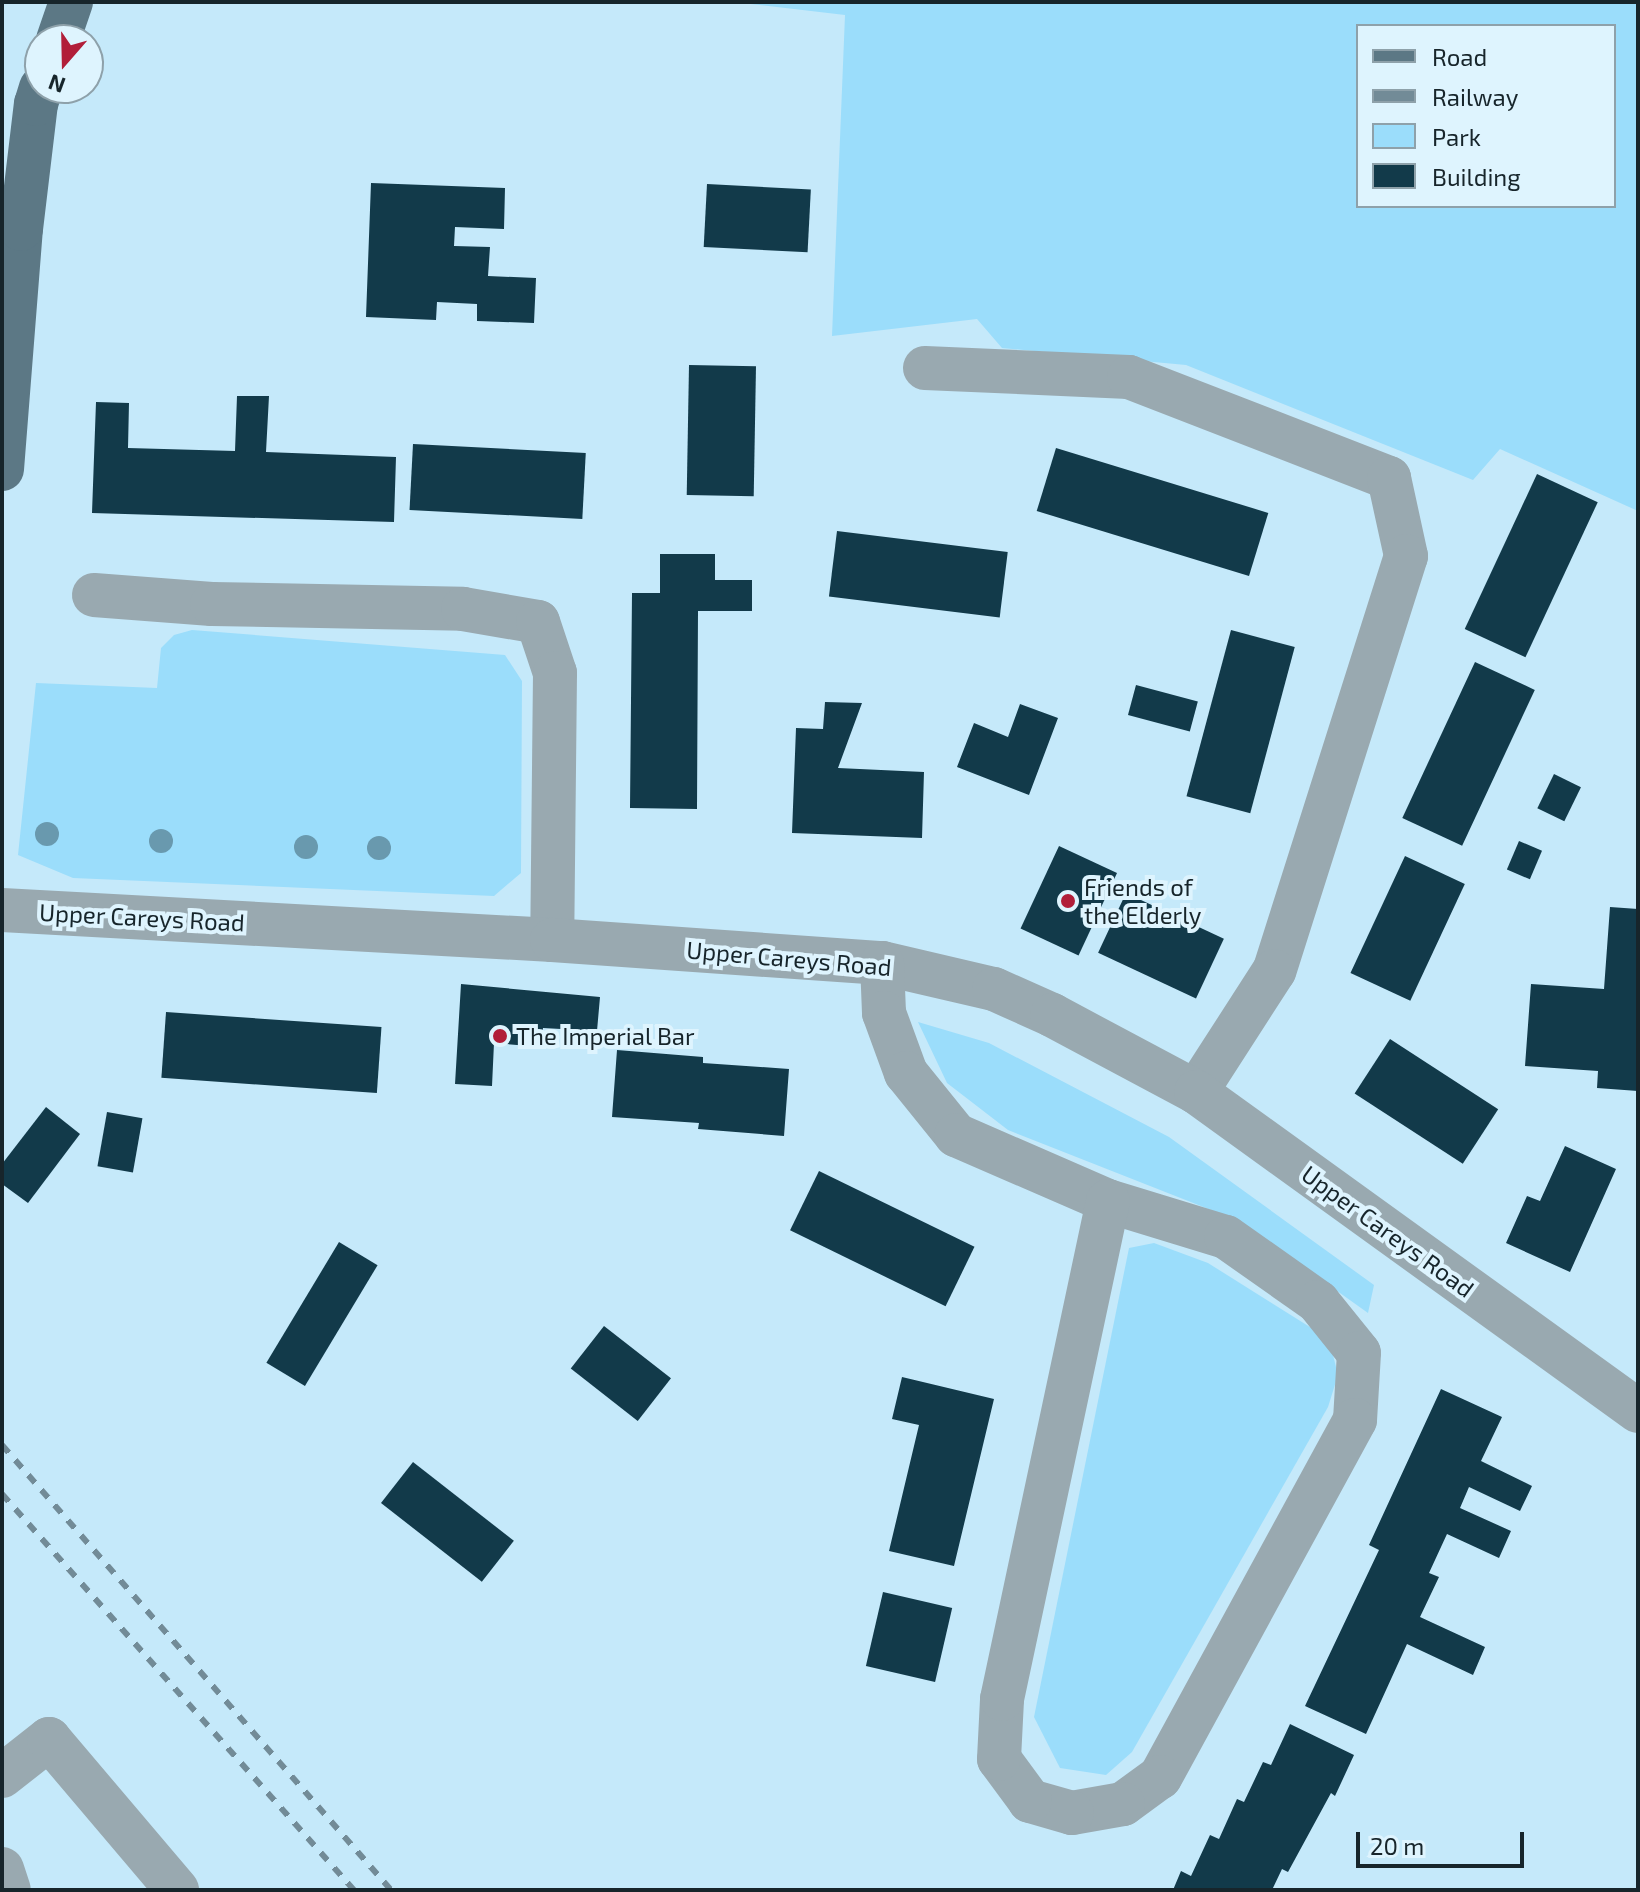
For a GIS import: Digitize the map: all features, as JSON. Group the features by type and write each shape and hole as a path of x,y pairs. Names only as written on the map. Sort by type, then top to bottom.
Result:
{"main road":[{"path":"63,24 71,2"},
{"path":"2,469 5,397 36,104"}],"street":[{"path":"925,368 1129,377 1389,478 1406,556 1274,971 1196,1092"},
{"path":"94,595 212,604 463,609 538,622 555,673 552,940"},
{"name":"Upper Careys Road","path":"2,910 552,940 882,963 994,989 1196,1092 1638,1411"},
{"path":"882,963 884,1013 906,1073 956,1135 1108,1201 1226,1237 1318,1302 1359,1353 1355,1420 1160,1777 1123,1804 1072,1813 1030,1801 999,1759 1002,1699 1108,1201"},
{"path":"2,1776 49,1739 177,1890"},
{"path":"2,1869 9,1890"}],"green space":[{"path":"733,2 1638,2 1638,511 1500,449 1473,480 1186,365 1002,348 977,319 832,336 845,15"},
{"path":"192,630 505,655 522,681 521,873 494,896 73,878 18,855 36,683 157,688 161,648 174,635"},
{"path":"918,1022 989,1043 1169,1137 1374,1285 1368,1313 1239,1221 1008,1130 947,1083"},
{"path":"1154,1243 1208,1263 1329,1339 1338,1375 1328,1407 1132,1752 1106,1775 1060,1768 1034,1717 1129,1248"}],"building":[{"path":"371,183 505,188 504,229 455,227 454,246 490,247 488,276 536,278 534,323 477,321 477,304 437,302 436,320 366,317"},
{"path":"707,184 811,189 808,252 704,247"},
{"path":"689,365 756,366 754,496 687,495"},
{"path":"237,396 269,396 266,452 396,457 394,522 92,513 96,402 129,403 128,448 235,451"},
{"path":"413,444 586,453 582,519 410,510"},
{"path":"1056,448 1268,513 1249,576 1037,511"},
{"path":"1537,474 1598,502 1525,657 1465,629"},
{"path":"837,531 1008,552 1000,617 829,597"},
{"path":"660,554 715,554 715,580 752,580 752,611 698,611 697,809 630,808 632,593 660,593"},
{"path":"1231,630 1295,647 1250,813 1186,796"},
{"path":"1475,662 1535,690 1462,846 1402,818"},
{"path":"1136,685 1198,702 1190,732 1128,715"},
{"path":"825,702 862,703 838,768 924,772 922,838 792,833 796,728 823,729"},
{"path":"1020,704 1058,718 1029,795 957,767 974,723 1008,737"},
{"path":"1554,774 1581,787 1564,821 1537,808"},
{"path":"1519,841 1542,851 1530,879 1507,870"},
{"name":"Friends of the Elderly","path":"1059,846 1117,873 1079,956 1021,928"},
{"path":"1405,856 1465,884 1410,1001 1350,973"},
{"path":"1126,893 1224,939 1196,998 1098,953"},
{"path":"1610,907 1638,909 1638,1091 1597,1088 1598,1071 1525,1066 1531,984 1604,989"},
{"name":"The Imperial Bar","path":"461,984 600,997 597,1031 543,1028 541,1047 494,1043 492,1086 455,1084"},
{"path":"166,1012 381,1027 377,1093 161,1078"},
{"path":"1390,1039 1498,1109 1463,1164 1355,1094"},
{"path":"617,1050 703,1057 703,1063 789,1069 784,1136 698,1129 699,1123 612,1117"},
{"path":"46,1107 80,1134 28,1203 2,1184 2,1164"},
{"path":"107,1112 142,1118 133,1172 97,1166"},
{"path":"1565,1146 1616,1169 1570,1272 1506,1243 1527,1196 1540,1201"},
{"path":"819,1171 974,1247 946,1306 790,1230"},
{"path":"339,1242 378,1265 305,1386 266,1363"},
{"path":"604,1326 671,1378 638,1421 571,1369"},
{"path":"902,1377 994,1399 954,1566 889,1551 919,1425 892,1419"},
{"path":"1441,1389 1502,1417 1481,1461 1532,1486 1520,1511 1469,1487 1460,1508 1511,1531 1499,1558 1447,1534 1429,1573 1439,1577 1420,1617 1485,1647 1473,1675 1407,1644 1366,1734 1305,1706 1379,1550 1369,1545"},
{"path":"413,1462 514,1541 482,1582 381,1503"},
{"path":"883,1592 952,1608 935,1682 866,1666"},
{"path":"1290,1724 1354,1755 1335,1796 1331,1793 1288,1872 1282,1869 1272,1890 1173,1890 1181,1871 1191,1876 1210,1835 1219,1839 1237,1799 1244,1802 1263,1762 1271,1765"}],"railway":[{"path":"2,1445 391,1890"},
{"path":"2,1494 354,1890"}],"place":[{"name":"Friends of the Elderly","path":"1068,901"},
{"name":"The Imperial Bar","path":"500,1036"}]}
